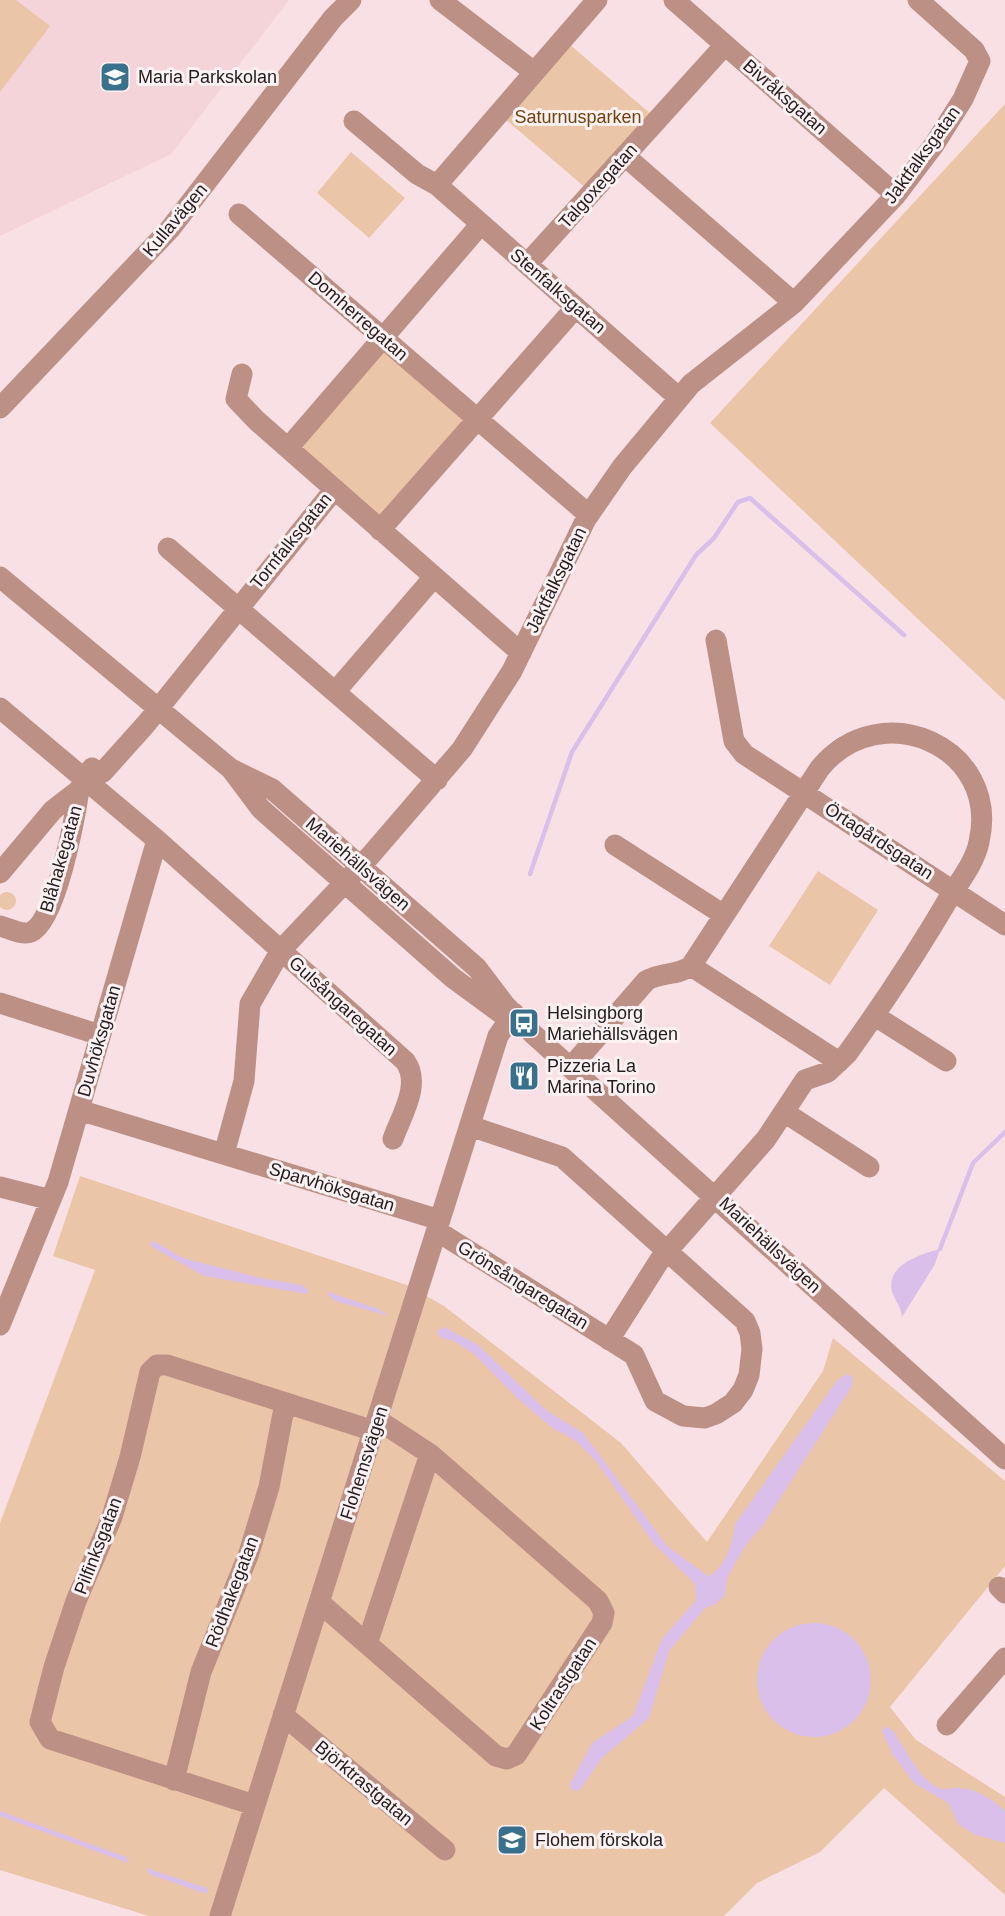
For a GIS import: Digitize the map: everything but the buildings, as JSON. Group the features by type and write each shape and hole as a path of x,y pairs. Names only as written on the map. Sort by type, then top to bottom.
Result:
{"street":[{"name":"Kullavägen","path":"0,408 170,229 338,9 351,0"},
{"path":"440,0 539,66"},
{"path":"463,0 539,66"},
{"path":"437,185 597,0"},
{"name":"Bivråksgatan","path":"674,0 896,195"},
{"name":"Jaktfalksgatan","path":"353,874 437,780 492,705 521,653 589,515 622,467 691,384 794,303 896,195 948,122 980,61 974,50 918,0"},
{"name":"Talgoxegatan","path":"527,264 725,45"},
{"name":"Stenfalksgatan","path":"354,121 417,174 437,185 680,398"},
{"path":"625,156 794,303"},
{"name":"Domherregatan","path":"239,214 589,515"},
{"path":"288,448 481,224"},
{"path":"380,530 576,307"},
{"name":"Tornfalksgatan","path":"153,704 220,615 237,607 334,490 236,400 242,374"},
{"path":"334,490 521,653"},
{"path":"169,548 437,780"},
{"name":"Mariehällsvägen","path":"0,577 231,769 272,789 353,874 477,968 518,1028 533,1034 571,1067 715,1195 905,1372 1005,1459"},
{"path":"335,692 434,577"},
{"name":"Örtagårdsgatan","path":"716,640 734,741 744,754 1005,925"},
{"path":"83,785 94,764 153,704"},
{"path":"0,708 83,785 157,840 281,950"},
{"path":"571,1067 646,981 652,977 683,972 691,966 804,792 832,755 867,735 893,731 909,733 924,737 945,749 972,782 981,814 979,844 954,890 875,1016 839,1062 828,1072 805,1080 766,1139 667,1249 609,1340"},
{"name":"Blåhakegatan","path":"0,873 53,810 83,785"},
{"name":"Blåhakegatan","path":"0,926 24,933 31,932 47,916 83,785"},
{"name":"Duvhöksgatan","path":"0,1325 51,1200 157,840"},
{"path":"615,845 724,915"},
{"path":"224,1154 244,1081 250,1004 281,950 353,874"},
{"name":"Gulsångaregatan","path":"281,950 412,1071 413,1082 393,1139"},
{"path":"691,966 839,1062"},
{"path":"0,1003 100,1035"},
{"name":"Flohemsvägen","path":"220,1916 498,1036 511,1016"},
{"path":"875,1016 946,1061"},
{"name":"Sparvhöksgatan","path":"79,1110 224,1154 439,1226"},
{"path":"784,1112 869,1167"},
{"name":"Grönsångaregatan","path":"439,1226 637,1358 650,1393 673,1413 694,1418 711,1416 733,1403 743,1390 749,1375 752,1349 747,1326 667,1249 562,1157 470,1126"},
{"path":"0,1187 51,1200"},
{"name":"Pilfinksgatan","path":"254,1805 50,1739 40,1722 54,1667 76,1601 111,1517 130,1457 150,1372 157,1365 167,1365 285,1402 376,1426"},
{"name":"Rödhakegatan","path":"174,1780 201,1672 249,1553 269,1488 285,1402"},
{"name":"Koltrastgatan","path":"320,1603 496,1756 508,1759 516,1755 602,1623 604,1613 598,1601 430,1454 376,1426"},
{"path":"367,1644 430,1454"},
{"path":"947,1725 1005,1658"},
{"name":"Björktrastgatan","path":"283,1715 445,1850"}],"shaded area":[{"name":"Maria Parkskolan","path":"0,0 289,0 171,154 0,236"},
{"path":"153,1241 183,1258 261,1278 302,1285 309,1291 307,1294 204,1276 152,1247 150,1243"},
{"path":"940,1249 935,1264 902,1317 892,1292 894,1275 906,1262"},
{"path":"329,1292 378,1309 389,1316 335,1301 327,1294"},
{"path":"444,1327 478,1345 546,1410 583,1433 667,1546 708,1576 723,1561 730,1547 735,1524 836,1382 846,1374 853,1377 852,1386 763,1525 745,1546 727,1578 725,1595 716,1604 705,1608 669,1651 649,1718 602,1758 579,1791 572,1790 570,1784 592,1743 633,1716 662,1639 696,1600 695,1584 654,1544 597,1462 577,1442 551,1427 516,1397 474,1354 454,1341 439,1337 437,1331"},
{"path":"814,1623 836,1627 855,1639 867,1658 871,1680 867,1702 855,1721 836,1733 814,1737 792,1733 773,1721 761,1702 757,1680 761,1658 773,1639 792,1627"},
{"path":"886,1726 894,1732 919,1772 932,1784 943,1789 963,1788 976,1792 989,1798 1005,1811 1005,1843 976,1835 959,1825 948,1803 914,1783 892,1753 882,1731"},
{"path":"0,1811 126,1857 128,1863 0,1816"},
{"path":"146,1868 207,1888 208,1891 206,1894 149,1874"}],"green space":[{"path":"0,0 16,0 50,26 0,92"},
{"name":"Saturnusparken","path":"569,44 651,114 587,189 505,119"},
{"path":"1005,104 1005,701 710,423"},
{"path":"351,152 405,198 369,238 317,193"},
{"path":"385,348 468,422 380,521 297,446"},
{"path":"818,871 878,910 830,985 769,946"},
{"path":"3,892 11,892 16,901 14,908 3,910 -2,905 -2,897"},
{"path":"80,1176 407,1285 444,1306 621,1443 707,1542 823,1371 833,1338 1005,1481 1005,1566 890,1707 916,1740 1005,1797 1005,1895 884,1788 820,1852 757,1883 724,1916 149,1916 0,1870 0,1523 95,1270 53,1256"}],"waterway":[{"path":"530,874 572,752 696,555 714,538 738,502 750,498 904,635"},
{"path":"940,1249 973,1163 1005,1132"}],"place":[{"name":"Maria Parkskolan","path":"115,77"},
{"name":"Helsingborg Mariehällsvägen","path":"524,1023"},
{"name":"Pizzeria La Marina Torino","path":"524,1076"},
{"name":"Flohem förskola","path":"512,1840"}]}
